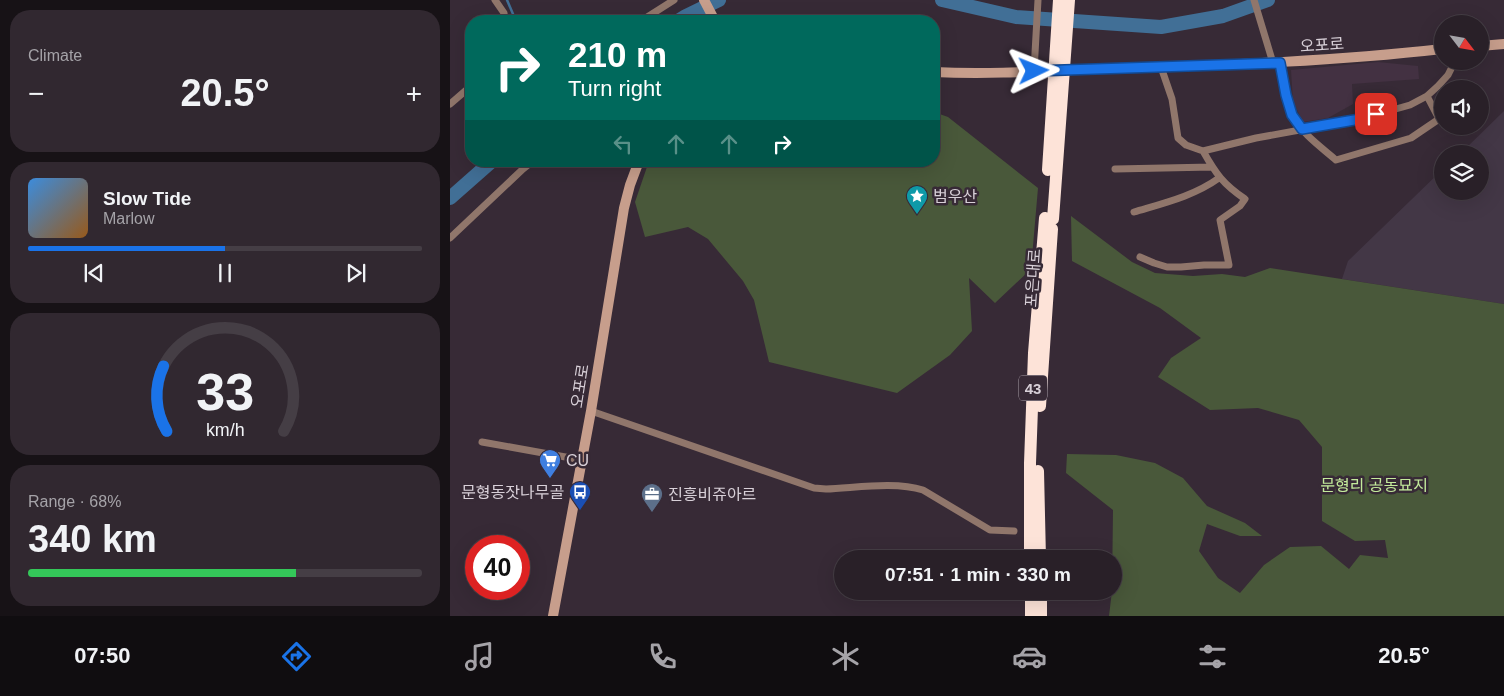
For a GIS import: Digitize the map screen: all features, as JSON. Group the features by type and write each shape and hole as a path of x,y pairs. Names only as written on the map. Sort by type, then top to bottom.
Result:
{"highway":[{"name":"43","path":"1049,218 1059,0"},
{"name":"포은대로","path":"1030,550 1030,463 1034,353 1049,218 1069,0"},
{"name":"포은대로","path":"1040,550 1038,439 1049,218"},
{"path":"1031,600 1032,616"},
{"path":"1041,600 1041,616"}],"street":[{"path":"495,0 504,15"},
{"path":"650,15 674,0"},
{"path":"704,0 712,15"},
{"path":"1034,71 1038,0"},
{"path":"1254,0 1264,32 1277,63 1292,115 1302,129 1336,160 1411,138 1439,119 1427,96"},
{"path":"1489,45 1504,44"},
{"name":"오포로","path":"940,72 1277,63 1379,56 1434,50"},
{"path":"1161,67 1172,100 1178,138 1186,145 1203,151 1256,138 1360,119 1410,105 1427,96 1450,70"},
{"path":"450,104 465,91"},
{"path":"1140,257 1167,266 1229,265 1220,220 1240,206 1245,199 1230,189 1219,178 1203,151"},
{"path":"450,238 526,167"},
{"name":"오포로","path":"553,616 592,411 624,208 637,167"},
{"path":"1115,169 1212,167"},
{"path":"1134,212 1176,200 1206,187 1219,178"},
{"path":"592,411 814,488 911,486 922,490 990,530 1014,531"},
{"path":"482,442 582,460"}],"shaded area":[{"path":"1378,62 1418,66 1419,79 1352,84 1353,104 1328,118 1303,122 1293,102 1291,70"},
{"path":"1504,111 1504,304 1342,279 1348,261 1434,178 1434,200 1489,200 1489,145 1469,145 1479,135 1489,135 1489,126"}],"green space":[{"path":"940,114 948,117 1038,188 1031,269 995,303 969,278 972,331 950,355 897,393 769,362 754,300 743,281 708,239 688,227 645,237 635,202 647,167 940,167"},
{"name":"문형리 공동묘지","path":"1071,216 1132,262 1155,273 1193,276 1222,274 1245,277 1270,268 1504,304 1504,616 1109,616 1111,600 1122,600 1122,550 1113,550 1113,510 1066,473 1067,454 1116,455 1155,463 1183,478 1207,506 1245,523 1262,536 1240,536 1207,524 1199,551 1218,578 1240,593 1264,565 1290,547 1321,546 1349,569 1360,555 1388,558 1385,540 1355,541 1322,521 1322,447 1299,420 1258,408 1210,410 1158,377 1171,358 1201,338 1160,308 1072,261"}],"waterway":[{"path":"507,0 513,15"},
{"path":"688,15 719,0"},
{"path":"942,0 1016,17 1161,27 1223,16 1268,0"},
{"path":"450,198 485,167"}],"place":[{"name":"범우산","path":"917,215"},
{"name":"CU","path":"550,479"},
{"name":"문형동잣나무골","path":"580,511"},
{"name":"진흥비쥬아르","path":"652,513"}],"route":[{"path":"1034,71 1280,63 1292,115 1302,129 1360,119 1376,114"}]}
